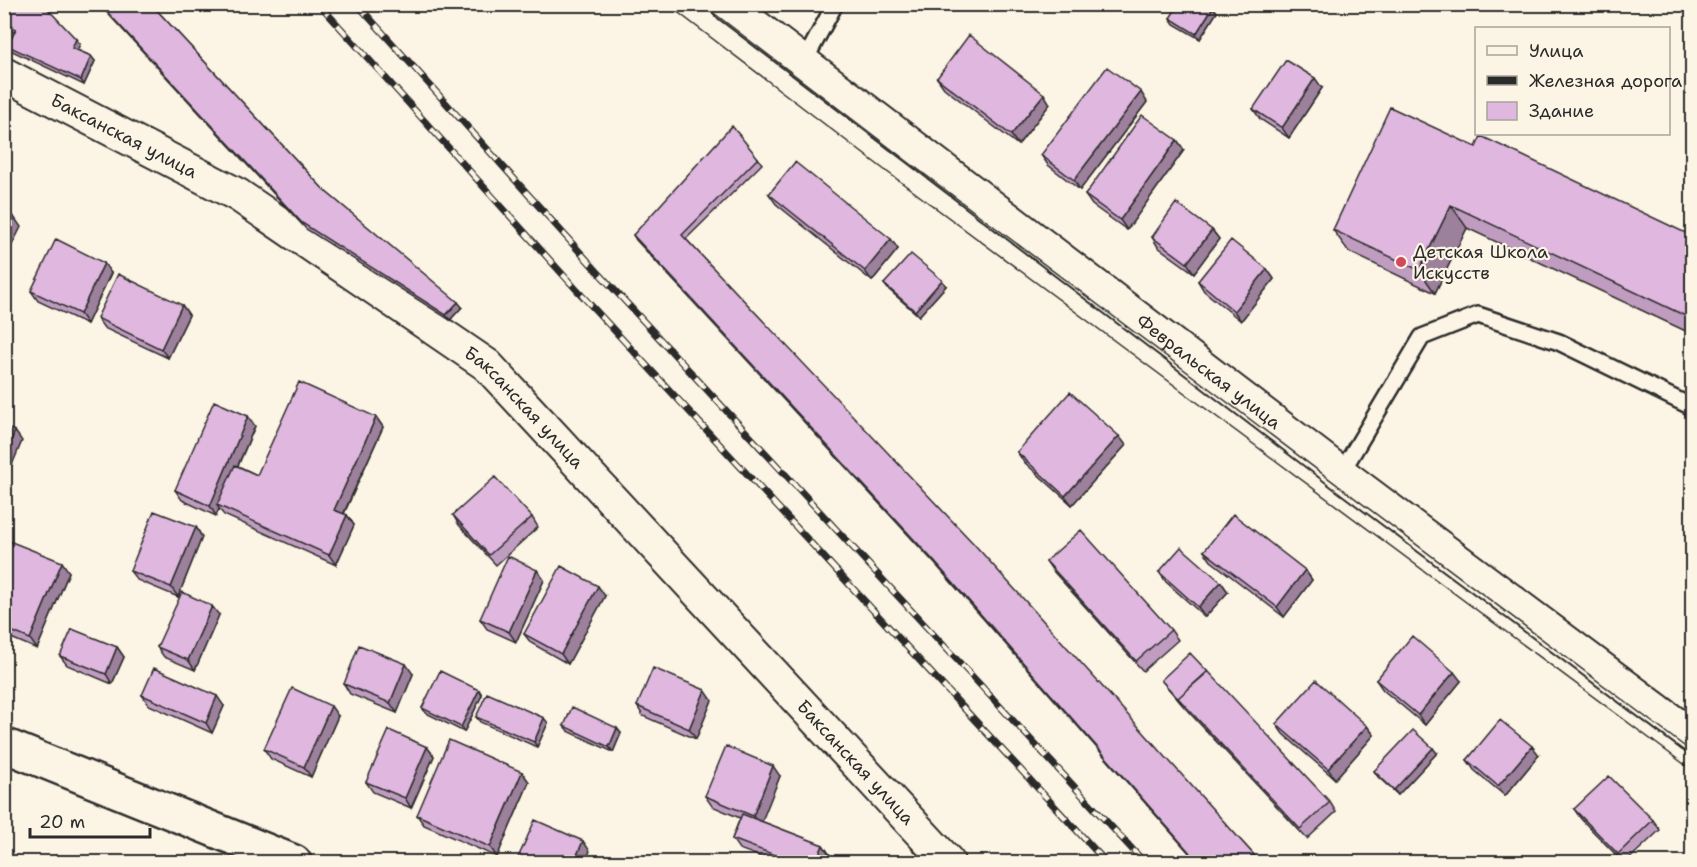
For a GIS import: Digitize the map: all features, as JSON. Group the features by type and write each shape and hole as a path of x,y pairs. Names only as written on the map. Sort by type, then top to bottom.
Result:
{"street":[{"name":"Февральская улица","path":"727,4 1341,473 1692,736"},
{"name":"Баксанская улица","path":"4,74 237,195 488,365 948,862"},
{"path":"4,745 294,862"}],"lane":[{"path":"804,62 835,4"},
{"path":"1341,473 1422,337 1478,315 1560,342 1692,408"}],"building":[{"path":"4,4 43,4 76,39 72,48 91,56 81,80 8,46 16,29 4,24"},
{"path":"100,4 151,4 325,191 458,302 446,315 302,223"},
{"path":"1179,4 1209,4 1213,7 1196,34 1170,18"},
{"path":"969,35 1044,94 1011,135 937,78"},
{"path":"1286,60 1315,78 1282,128 1253,109"},
{"path":"1107,67 1141,92 1074,180 1041,155"},
{"path":"1390,107 1476,147 1481,136 1692,236 1692,319 1451,205 1419,270 1333,230"},
{"path":"1142,115 1177,140 1120,220 1085,195"},
{"path":"732,126 758,158 682,235 974,544 1254,855 1245,862 1198,862 933,560 633,235"},
{"path":"795,162 891,239 865,271 769,194"},
{"path":"1176,203 1212,230 1187,263 1152,237"},
{"path":"4,213 14,217 4,237"},
{"path":"56,239 104,263 80,314 31,291"},
{"path":"1231,240 1267,269 1234,311 1198,281"},
{"path":"911,254 942,280 915,311 884,284"},
{"path":"118,274 182,305 161,349 97,318"},
{"path":"299,382 376,417 334,510 347,515 329,555 217,505 235,465 257,475"},
{"path":"1070,392 1119,436 1065,496 1017,452"},
{"path":"214,401 248,416 210,506 175,490"},
{"path":"4,427 15,431 4,457"},
{"path":"495,477 532,517 489,555 453,515"},
{"path":"154,511 196,527 171,587 130,571"},
{"path":"1233,514 1305,570 1277,607 1204,551"},
{"path":"1081,530 1171,630 1136,661 1046,561"},
{"path":"4,539 62,562 30,639 4,628"},
{"path":"1181,547 1221,582 1198,607 1159,572"},
{"path":"508,556 537,570 509,632 480,619"},
{"path":"561,566 598,586 561,654 524,634"},
{"path":"182,592 212,606 188,660 157,647"},
{"path":"72,629 117,647 106,674 60,656"},
{"path":"1412,636 1454,672 1418,715 1376,680"},
{"path":"359,645 406,664 390,703 344,684"},
{"path":"1190,653 1208,672 1178,698 1182,703 1161,680"},
{"path":"154,668 217,696 206,723 142,695"},
{"path":"653,668 705,690 689,729 637,706"},
{"path":"440,671 479,690 461,727 422,708"},
{"path":"1208,671 1330,802 1300,829 1178,698"},
{"path":"1316,680 1367,726 1328,769 1276,724"},
{"path":"292,688 331,706 304,767 264,749"},
{"path":"487,693 544,718 534,742 476,717"},
{"path":"572,707 617,728 609,747 564,726"},
{"path":"1500,720 1532,746 1498,786 1467,760"},
{"path":"389,730 427,747 405,798 366,782"},
{"path":"1413,730 1433,748 1394,790 1374,771"},
{"path":"449,740 522,772 490,847 417,815"},
{"path":"726,746 773,766 753,816 705,796"},
{"path":"1609,776 1653,820 1618,854 1574,809"},
{"path":"742,814 823,845 816,862 793,862 732,839"},
{"path":"535,820 583,841 574,862 517,860"},
{"path":"633,855 653,862 630,862"}],"tram line":[{"path":"667,4 886,171 1692,770"},
{"path":"702,4 1692,752"}],"railway":[{"path":"319,4 575,288 1106,862"},
{"path":"357,4 597,271 1144,862"}],"place":[{"name":"Детская Школа Искусств","path":"1401,262"}]}
